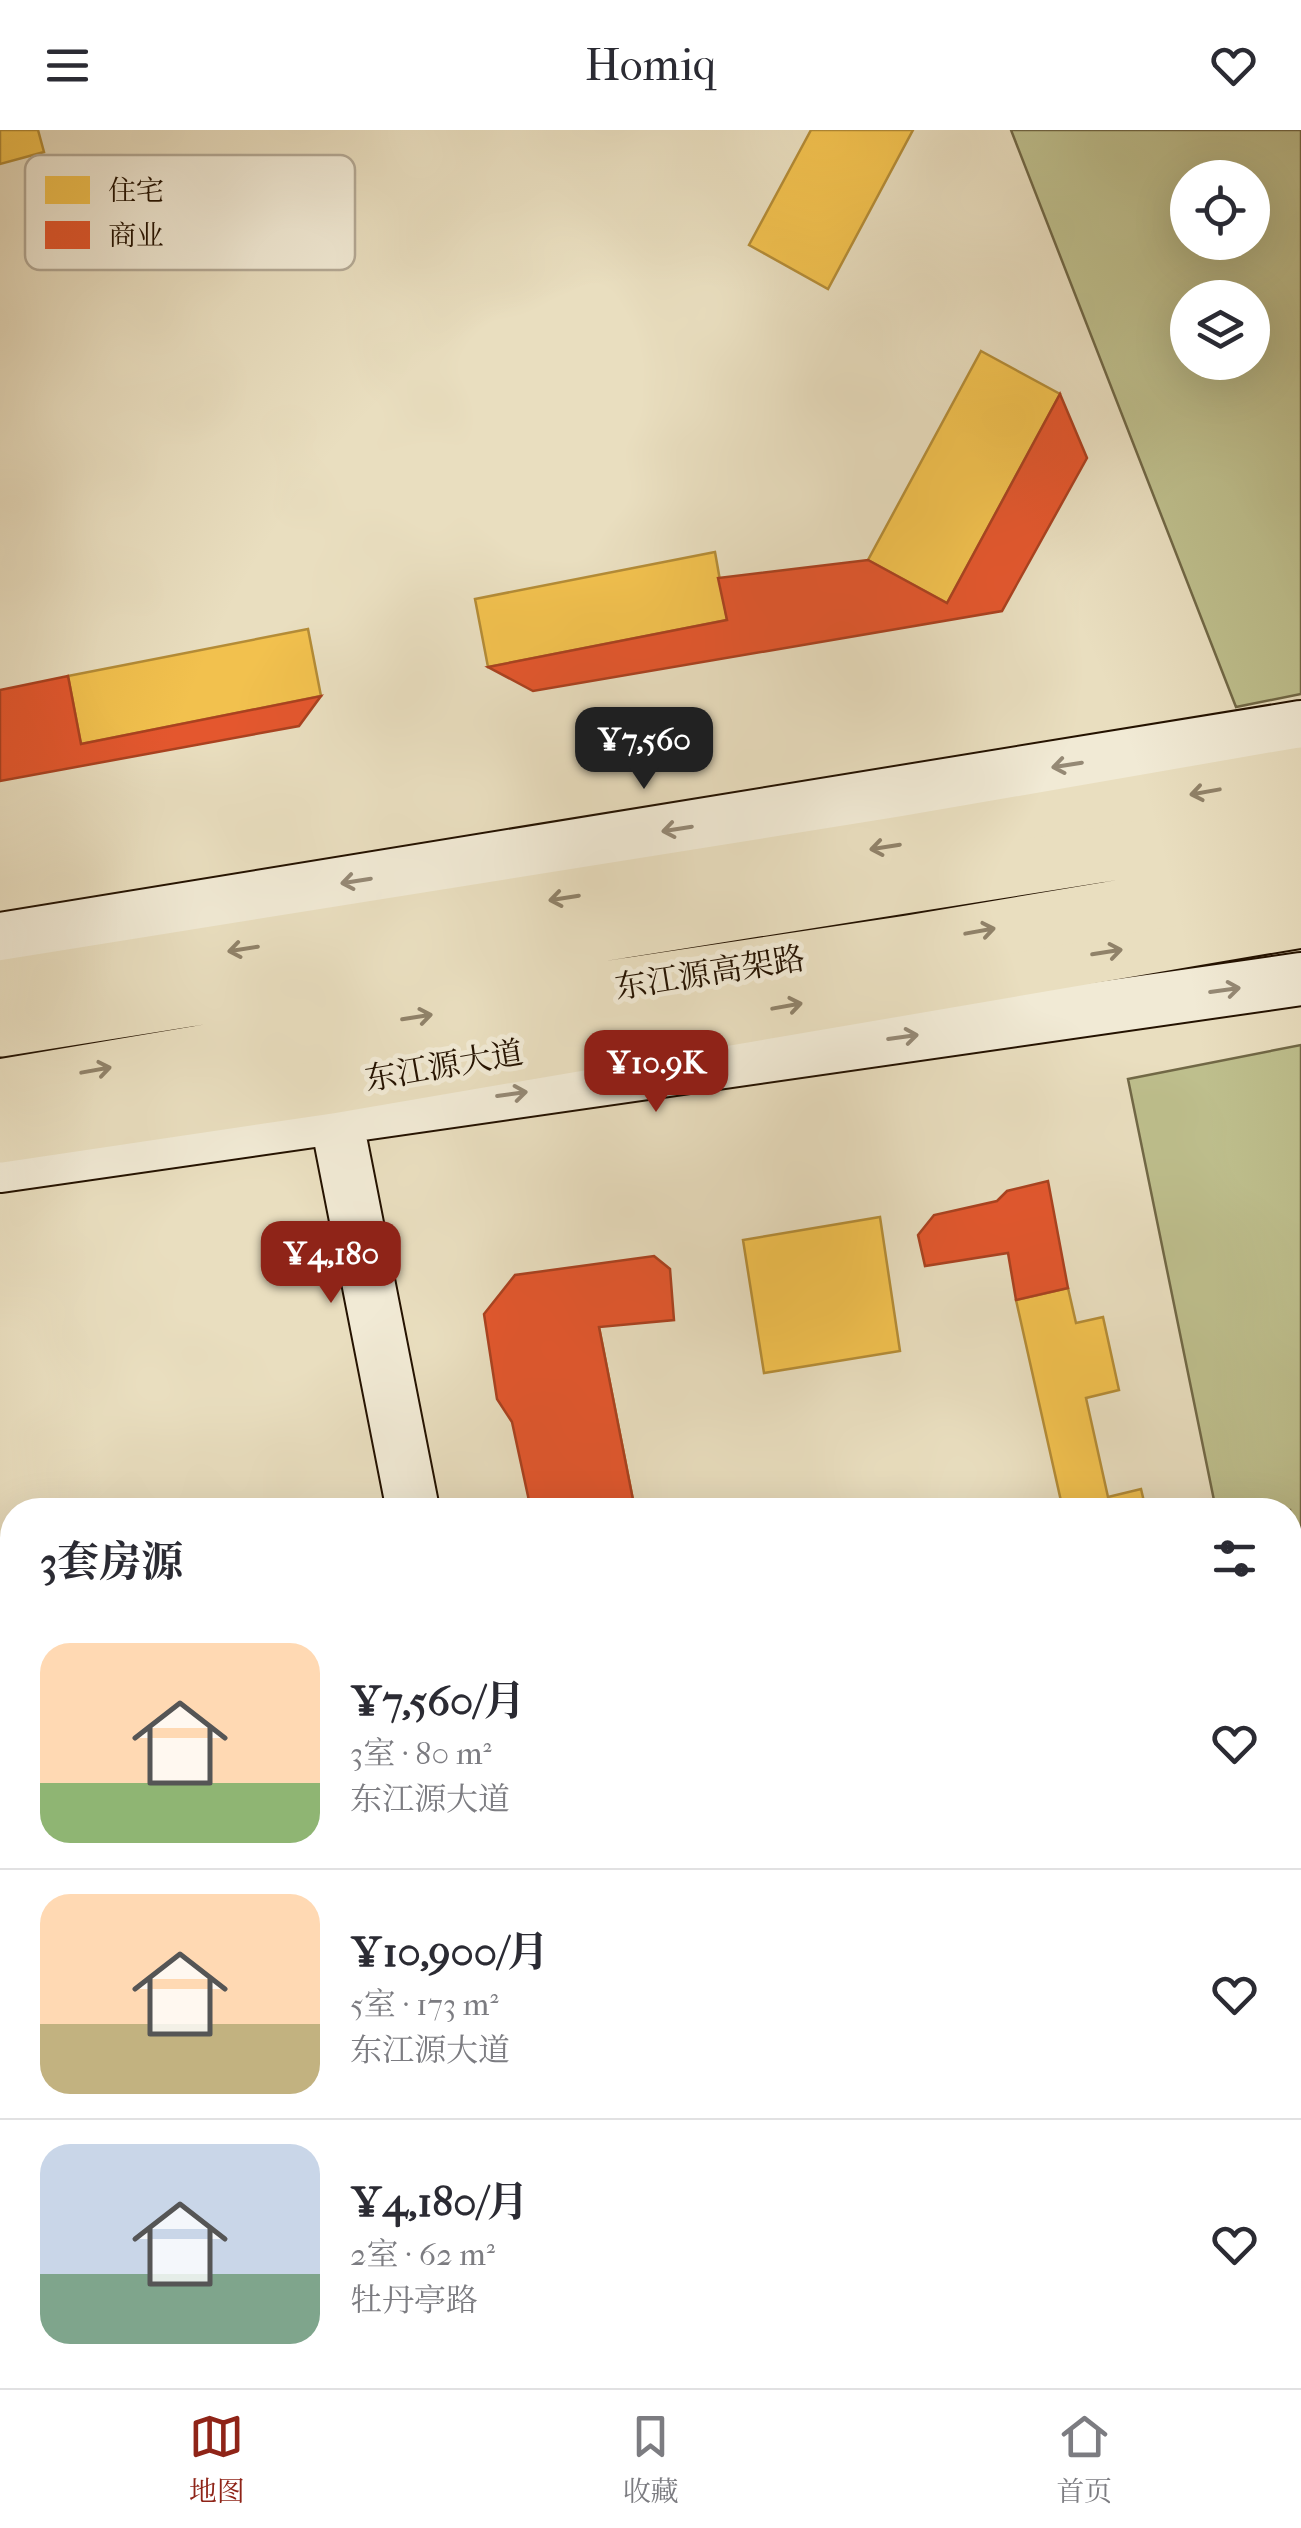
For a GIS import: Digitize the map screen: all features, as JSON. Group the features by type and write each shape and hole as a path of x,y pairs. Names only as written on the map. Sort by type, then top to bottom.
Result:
{"main road":[{"path":"0,988 902,844 1301,775"},
{"name":"东江源高架路","path":"0,1029 1301,822"},
{"name":"东江源高架路","path":"0,1087 1301,877"},
{"name":"东江源大道","path":"0,1135 333,1102 1301,920"}],"street":[{"path":"0,940 1301,727"},
{"path":"0,1166 333,1102 1301,980"},
{"path":"333,1102 411,1498"}],"green space":[{"path":"1011,130 1301,130 1301,694 1236,707"},
{"path":"1301,1045 1301,1498 1214,1498 1128,1079"}],"building: 住宅":[{"path":"0,130 38,130 44,152 0,164"},
{"path":"811,130 913,130 828,289 749,245"},
{"path":"981,351 1060,394 947,603 868,560"},
{"path":"715,552 727,620 488,667 475,599"},
{"path":"308,629 321,696 81,744 68,676"},
{"path":"880,1217 900,1351 764,1373 743,1240"},
{"path":"1068,1288 1076,1323 1103,1317 1119,1390 1086,1398 1108,1497 1141,1489 1143,1498 1060,1498 1016,1300"},
{"path":"599,1327 633,1498 565,1498 534,1340"}],"building: 商业":[{"path":"1060,394 1087,458 1002,611 533,691 488,667 727,620 718,578 868,560 947,603"},
{"path":"68,676 81,744 321,696 299,726 0,781 0,690"},
{"path":"1048,1181 1068,1288 1016,1300 1008,1253 925,1266 918,1235 934,1215 997,1201 1007,1191"},
{"path":"654,1256 670,1269 674,1320 599,1327 633,1498 528,1498 512,1422 497,1399 484,1314 515,1275"}]}
